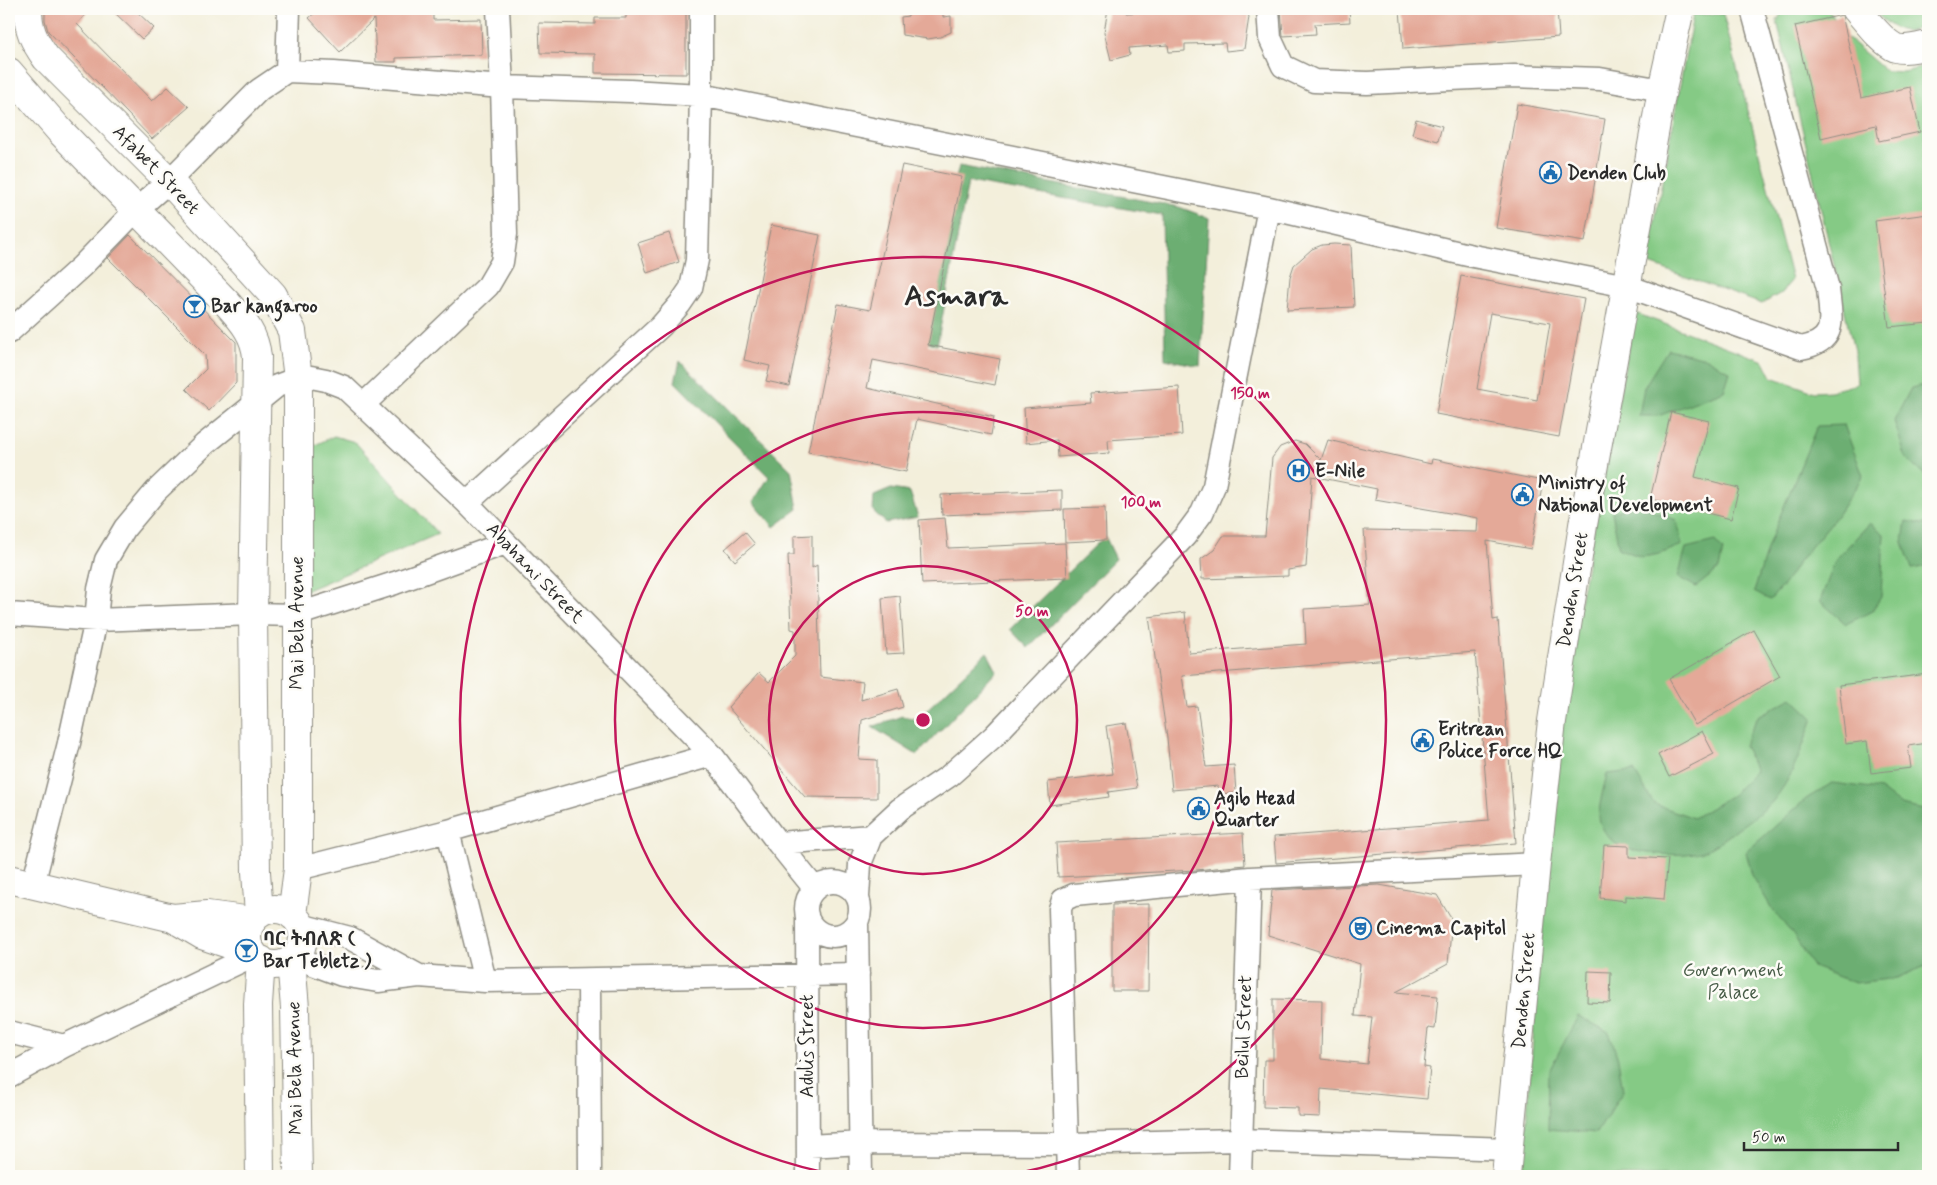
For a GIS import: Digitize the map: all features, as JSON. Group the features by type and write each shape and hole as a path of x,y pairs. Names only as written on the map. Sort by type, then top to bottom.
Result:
{"main road":[{"name":"Afabet Street","path":"28,9 28,24 36,43 46,58 169,182 274,295 292,331"},
{"name":"Denden Street","path":"1506,1176 1536,864 1554,711 1583,525 1662,90 1680,9"},
{"path":"1856,9 1876,33 1896,48 1928,45"},
{"path":"9,72 60,131 226,302 248,327 256,343 258,356 254,614 256,872 255,917 248,931 248,942 256,956"},
{"name":"Mai Bela Avenue","path":"292,331 298,378 296,615 298,869 296,920"},
{"path":"21,882 173,918 202,935 276,964 292,958 299,950 302,942 303,933 296,920 285,910 276,908 267,910 255,917 207,915 173,918"},
{"name":"Mai Bela Avenue","path":"256,956 260,1176"},
{"name":"Mai Bela Avenue","path":"292,958 295,1008 298,1176"}],"street":[{"path":"287,71 289,9"},
{"path":"364,404 488,286 502,262 506,234 498,9"},
{"path":"467,503 661,326 691,288 697,260 701,9"},
{"path":"1268,9 1270,38 1284,66 1314,81 1367,83 1514,76 1600,79 1662,90"},
{"path":"9,332 82,266 136,210 169,182 259,90 287,71 502,87 701,95 1268,208 1468,255 1627,286 1800,348 1814,346 1825,339 1831,320 1828,289 1752,9"},
{"path":"861,1176 862,1144 857,923 860,914 858,897 860,864 870,836 900,809 949,776 994,736 1185,536 1202,513 1214,486 1268,208"},
{"name":"Abahani Street","path":"21,882 69,742 96,620 99,589 106,560 125,528 156,492 205,444 277,386 298,378 312,378 326,380 344,387 467,503 712,755 815,889"},
{"path":"9,614 96,620 254,614 296,615 395,583 506,543"},
{"path":"298,869 448,831 712,755"},
{"path":"448,831 485,981"},
{"path":"778,843 870,836"},
{"path":"1068,1176 1060,909 1064,900 1074,895 1250,878 1536,864"},
{"name":"Beilul Street","path":"1240,1176 1250,878"},
{"path":"857,923 843,935 834,937 816,931 807,915 808,901 815,889 830,882 838,882 853,890 858,897"},
{"name":"Adulis Street","path":"807,915 808,1176"},
{"path":"296,920 350,938 419,976"},
{"path":"9,1076 64,1046 256,956"},
{"path":"292,958 342,975 378,981 419,976 485,981 858,974"},
{"path":"589,980 590,1176"},
{"path":"9,1032 64,1046"},
{"path":"808,1146 862,1144 1068,1144 1240,1140 1509,1149"}],"green space":[{"name":"Government Palace","path":"1784,9 1828,9 1845,36 1886,71 1904,72 1928,66 1928,1176 1522,1176 1540,952 1566,676 1635,313 1764,361 1772,377 1814,392 1831,391 1857,384 1855,355 1777,21"},
{"path":"1872,9 1928,9 1928,23 1912,31 1904,31 1891,26"},
{"path":"1723,14 1792,280 1781,293 1762,304 1647,263 1693,15"},
{"path":"959,166 1179,207 1209,218 1200,366 1165,359 1162,215 968,182 937,345 918,338"},
{"path":"1668,349 1706,358 1730,372 1724,391 1658,416 1639,416 1644,387"},
{"path":"680,361 791,470 798,509 774,527 753,502 769,477 675,382"},
{"path":"1928,384 1928,478 1906,458 1894,421 1911,388"},
{"path":"1844,425 1863,476 1836,517 1770,600 1754,592 1769,543 1817,426"},
{"path":"334,436 355,442 438,534 305,591 311,447"},
{"path":"891,489 910,492 918,517 886,523 873,511 874,496"},
{"path":"1638,505 1676,520 1682,545 1660,554 1642,557 1619,549 1612,512"},
{"path":"1906,521 1928,525 1928,566 1912,569 1903,542"},
{"path":"1870,523 1884,534 1881,597 1872,611 1846,624 1820,601 1836,559"},
{"path":"1105,536 1116,559 1028,648 1010,629"},
{"path":"1715,541 1723,550 1719,569 1696,587 1678,577 1686,548"},
{"path":"987,652 997,671 917,755 872,727 902,716 917,719"},
{"path":"1792,698 1813,718 1796,763 1779,794 1771,803 1729,835 1706,850 1674,855 1647,853 1624,848 1616,844 1602,828 1599,816 1607,774 1634,771 1654,804 1694,818 1732,795 1756,771 1744,745 1758,716"},
{"path":"1832,783 1880,789 1901,805 1928,811 1928,965 1897,978 1855,983 1813,967 1794,936 1772,909 1752,875 1746,852 1806,799"},
{"path":"1578,1016 1609,1032 1618,1059 1623,1091 1597,1133 1548,1129 1549,1071"}],"building":[{"path":"45,9 91,9 77,24 152,101 168,87 189,107 152,139 48,31"},
{"path":"111,9 134,9 154,28 142,39"},
{"path":"319,9 433,9 433,20 481,19 482,55 396,58 396,62 376,62 374,19 340,52 309,18"},
{"path":"626,9 686,9 686,74 595,73 595,54 540,53 539,23 595,24 595,18 626,18"},
{"path":"908,9 943,9 943,17 951,16 951,32 940,37 928,39 902,35 901,17 908,16"},
{"path":"1108,9 1126,9 1126,13 1190,9 1246,9 1249,17 1244,49 1226,51 1225,43 1185,44 1185,51 1169,52 1168,45 1129,48 1130,55 1111,60 1104,32"},
{"path":"1281,9 1349,9 1350,22 1315,24 1316,34 1283,36"},
{"path":"1400,9 1557,9 1559,37 1403,49"},
{"path":"1842,15 1861,98 1910,87 1920,132 1879,141 1876,125 1821,138 1795,26"},
{"name":"Denden Club","path":"1517,104 1605,119 1585,242 1496,228"},
{"path":"1416,119 1442,126 1438,141 1412,134"},
{"path":"902,165 962,177 928,345 1000,359 995,385 873,360 867,388 994,417 991,435 917,419 906,472 808,452 838,304 870,310"},
{"path":"1928,214 1928,323 1889,327 1875,221"},
{"path":"771,225 820,235 789,386 766,381 770,366 744,360"},
{"path":"669,233 679,262 647,273 638,243"},
{"path":"130,235 236,342 236,383 209,411 186,389 206,369 205,355 108,258"},
{"path":"1322,245 1351,245 1354,307 1287,310 1290,277 1294,265 1312,249"},
{"path":"1461,276 1584,299 1559,437 1436,414","holes":["1490,313 1550,323 1537,400 1477,389"]},
{"path":"1179,387 1182,435 1108,440 1109,453 1058,457 1057,440 1026,443 1024,408 1091,403 1090,393"},
{"path":"1671,412 1709,421 1695,477 1739,488 1731,519 1650,499"},
{"path":"1328,440 1431,464 1432,459 1543,481 1531,549 1487,541 1493,620 1498,619 1516,843 1276,863 1274,837 1489,820 1475,652 1182,676 1187,707 1197,706 1206,767 1234,765 1236,793 1219,794 1218,786 1172,790 1167,738 1149,617 1185,612 1189,653 1306,644 1304,609 1370,605 1364,530 1477,532 1478,518 1375,500 1377,489 1312,476 1306,567 1288,570 1288,576 1202,579 1201,559 1214,550 1223,536 1265,536 1272,458 1280,447 1295,441 1305,444 1321,460"},
{"path":"1062,490 1062,510 942,515 941,495"},
{"path":"1105,508 1106,540 1065,542 1064,509"},
{"path":"945,518 948,548 1065,543 1067,578 922,584 919,520"},
{"path":"745,532 755,544 735,561 725,549"},
{"path":"812,535 812,568 817,565 820,677 863,682 861,700 898,689 903,707 862,720 859,759 877,760 877,798 805,797 728,707 759,673 769,682 795,656 795,630 791,629 788,555 794,555 794,536"},
{"path":"900,596 904,653 886,654 882,598"},
{"path":"1754,630 1780,676 1695,725 1669,679"},
{"path":"1928,674 1928,743 1908,746 1911,768 1871,773 1867,741 1846,744 1839,685"},
{"path":"1126,723 1137,788 1108,792 1109,797 1050,805 1048,782 1113,774 1106,726"},
{"path":"1702,731 1714,754 1669,777 1658,755"},
{"path":"1243,833 1245,865 1196,870 1058,877 1056,843"},
{"path":"1604,845 1629,846 1629,857 1668,859 1664,899 1626,896 1626,901 1600,898"},
{"path":"1379,885 1437,895 1452,920 1448,964 1396,992 1438,996 1435,1029 1428,1028 1424,1067 1430,1068 1427,1099 1321,1089 1320,1117 1298,1116 1298,1108 1263,1107 1264,1060 1273,1060 1273,999 1322,1000 1321,1059 1367,1064 1372,1017 1355,1016 1360,964 1268,935 1272,890"},
{"path":"1149,904 1148,991 1112,991 1112,905"},
{"path":"1588,971 1611,972 1610,1003 1587,1002"}],"place":[{"name":"Denden Club","path":"1551,173"},
{"name":"Bar kangaroo","path":"195,306"},
{"name":"E-Nile","path":"1299,471"},
{"name":"Ministry of National Development","path":"1522,494"},
{"name":"Eritrean Police Force HQ","path":"1422,740"},
{"name":"Agib Head Quarter","path":"1198,809"},
{"name":"Cinema Capitol","path":"1360,928"},
{"name":"ባር ትብለጽ ( Bar Tebletz )","path":"247,950"}],"district":[{"name":"Asmara","path":"956,297"}]}
